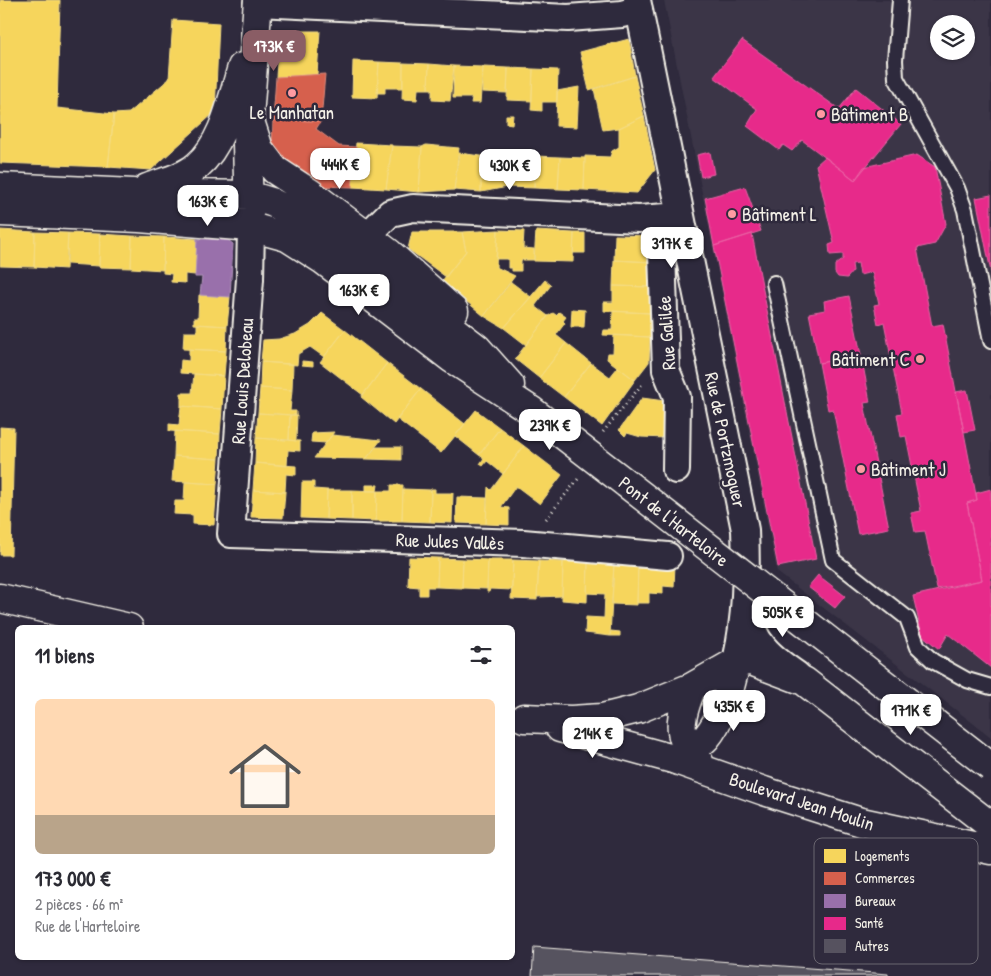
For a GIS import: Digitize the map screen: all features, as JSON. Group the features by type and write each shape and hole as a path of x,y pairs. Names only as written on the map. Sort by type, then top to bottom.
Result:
{"main road":[{"path":"250,226 247,143 257,9"},
{"path":"136,205 197,166 205,158 224,123 257,9"},
{"path":"249,118 259,149 274,170 357,242 450,306 477,348 532,411"},
{"path":"0,187 136,205 273,232 301,244 451,358 532,411"},
{"path":"0,212 136,205 248,195 290,210 357,242"},
{"name":"Pont de l'Harteloire","path":"532,411 991,767"},
{"path":"0,598 116,625"},
{"path":"518,717 602,718 638,709 692,687 736,662 751,661 804,681 991,826"},
{"path":"689,760 706,738 718,717 728,693 736,662"},
{"path":"689,760 680,726 692,687"},
{"path":"518,717 689,760"},
{"name":"Boulevard Jean Moulin","path":"689,760 764,791 862,822 931,838"},
{"name":"Boulevard Jean Moulin","path":"978,848 991,850"}],"street":[{"path":"257,9 568,18 622,14 638,4"},
{"name":"Rue de Portzmoguer","path":"638,4 692,265 706,349 745,530 746,606 744,626 736,662"},
{"path":"357,242 390,213 413,208 639,219 683,226"},
{"name":"Rue Louis Delobeau","path":"231,534 250,279 250,226"},
{"name":"Rue Galilée","path":"676,470 677,397 666,370 662,252 683,226"},
{"name":"Rue Jules Vallès","path":"231,534 523,543 668,556"},
{"path":"746,606 756,639 782,664 804,681"}],"lane":[{"path":"900,0 895,60 896,78 957,188 965,210 991,341"},
{"path":"774,283 833,560 906,618 918,647 933,661 966,680 991,687"}],"path":[{"path":"556,508 590,456 639,388 666,370"}],"shaded area":[{"path":"664,0 991,0 991,737 777,572"}],"building: Logements":[{"path":"0,0 60,0 57,108 114,114 108,167 0,163"},
{"path":"173,20 219,23 215,112 151,170 108,167 114,114 129,113 169,79"},
{"path":"320,31 317,74 276,77 279,33"},
{"path":"629,39 635,76 589,90 580,52"},
{"path":"353,61 379,62 377,98 352,97"},
{"path":"379,62 403,63 403,88 385,88 385,93 377,93"},
{"path":"403,63 429,64 428,89 418,89 417,100 402,99"},
{"path":"429,64 454,66 450,101 432,100 432,89 428,89"},
{"path":"454,66 483,67 480,103 471,103 472,98 453,98"},
{"path":"483,67 508,68 507,93 482,92"},
{"path":"508,68 533,69 532,101 507,100"},
{"path":"533,69 558,70 557,102 542,102 542,111 531,110"},
{"path":"635,76 644,116 619,128 603,130 594,89"},
{"path":"579,87 577,127 556,126 557,91"},
{"path":"506,115 513,115 512,124 506,123"},
{"path":"644,116 655,170 637,193 584,190 585,156 610,157 612,151 619,147 619,128"},
{"path":"356,143 392,145 386,189 352,187"},
{"path":"426,145 459,148 454,190 419,192 422,147"},
{"path":"392,146 422,147 419,192 386,189"},
{"path":"459,153 481,156 481,192 454,190"},
{"path":"509,155 508,187 481,192 481,156"},
{"path":"509,155 535,156 534,188 508,187"},
{"path":"535,156 560,157 558,189 534,188"},
{"path":"560,157 585,158 584,190 558,189"},
{"path":"0,230 35,232 34,267 0,266"},
{"path":"498,230 496,267 515,276 484,316 442,281 466,251 462,232"},
{"path":"498,230 524,231 523,248 534,249 534,260 521,260 521,271 512,271 512,268 508,268 508,259 496,259"},
{"path":"536,231 574,233 573,262 534,261"},
{"path":"35,232 68,233 66,269 34,267"},
{"path":"412,232 462,232 466,251 446,277 408,249"},
{"path":"68,233 100,234 99,266 67,264"},
{"path":"574,233 585,233 585,253 573,253"},
{"path":"100,234 132,236 131,268 99,267"},
{"path":"615,235 652,236 652,262 614,260"},
{"path":"132,236 164,237 163,270 131,268"},
{"path":"164,237 197,239 195,275 185,274 185,283 171,282 172,274 163,273"},
{"path":"614,260 652,262 651,287 613,286"},
{"path":"545,280 551,285 535,306 548,316 526,345 504,328"},
{"path":"511,282 531,297 504,328 484,316"},
{"path":"613,286 651,287 650,313 604,311 604,302 613,302"},
{"path":"199,295 230,297 227,326 194,324 194,318 198,318"},
{"path":"572,309 585,310 584,327 571,327"},
{"path":"613,311 650,313 650,337 603,335 604,330 612,330"},
{"path":"559,312 566,317 563,321 565,323 556,335 566,343 539,378 515,359 548,316 553,313 556,315"},
{"path":"322,313 345,330 324,357 310,347 298,354 297,365 261,362 263,340 279,339 295,334 310,325"},
{"path":"197,324 227,326 226,351 183,349 184,332 197,332"},
{"path":"345,330 387,363 363,395 320,362"},
{"path":"614,335 650,337 649,362 635,380 607,359 608,353 613,353"},
{"path":"566,343 591,363 564,397 539,378"},
{"path":"189,349 226,351 224,376 180,373 181,360 189,361"},
{"path":"302,361 313,362 313,366 302,365"},
{"path":"261,362 293,364 292,390 260,388"},
{"path":"387,363 421,389 394,424 361,397"},
{"path":"591,363 610,377 618,367 635,380 602,426 564,397"},
{"path":"194,374 224,376 222,409 181,406 181,393 192,393"},
{"path":"260,388 292,390 290,411 296,411 296,415 258,413"},
{"path":"421,389 465,424 441,453 397,419"},
{"path":"642,398 665,401 666,438 641,437 627,433 625,436 619,430"},
{"path":"181,406 222,409 220,434 169,431 169,424 179,425"},
{"path":"476,410 500,428 479,455 455,436"},
{"path":"258,413 290,415 289,440 256,438"},
{"path":"290,415 297,415 296,441 289,440"},
{"path":"0,427 14,428 11,555 0,555"},
{"path":"500,428 524,446 503,474 487,461 483,466 480,464 484,458 479,455"},
{"path":"175,431 220,434 219,459 174,456"},
{"path":"334,432 326,443 311,442 312,433"},
{"path":"332,435 381,440 366,459 314,458"},
{"path":"256,438 300,441 300,451 288,450 287,466 255,463"},
{"path":"524,446 562,475 540,504 516,486 501,507 509,508 509,525 486,524 488,487 491,490"},
{"path":"376,447 401,447 401,460 366,459"},
{"path":"174,456 219,459 217,484 172,481"},
{"path":"255,463 296,466 296,475 286,474 285,492 253,490"},
{"path":"185,482 217,484 214,525 193,524 193,515 174,514 175,501 184,501"},
{"path":"302,482 314,482 314,489 327,490 326,519 301,518"},
{"path":"366,485 378,485 377,491 366,491"},
{"path":"391,485 403,485 402,521 376,521 377,491 391,491"},
{"path":"403,489 431,490 430,522 402,521"},
{"path":"431,489 435,489 435,493 453,493 452,523 430,522"},
{"path":"253,490 285,492 283,518 251,517"},
{"path":"327,490 352,490 352,520 326,519"},
{"path":"352,490 377,491 376,521 352,520"},
{"path":"457,497 487,498 486,524 456,523"},
{"path":"409,557 438,558 437,587 427,587 427,595 419,595 419,587 408,586"},
{"path":"438,558 463,559 462,588 437,587"},
{"path":"463,559 488,560 487,589 462,588"},
{"path":"488,560 513,560 512,590 490,589 487,592"},
{"path":"513,560 539,561 537,600 511,599"},
{"path":"539,561 563,562 562,596 537,597"},
{"path":"563,562 588,562 587,602 562,600"},
{"path":"588,562 614,563 610,636 585,633 586,617 604,618 605,594 587,593"},
{"path":"614,563 638,564 637,605 612,604"},
{"path":"638,564 675,565 674,587 663,586 663,594 649,593 649,603 637,603"},
{"path":"611,631 620,632 620,636 610,636"}],"building: Commerces":[{"path":"325,74 321,121 273,120 276,77"},
{"path":"273,120 321,121 316,129 339,146 356,147 352,187 317,186 272,151"}],"building: Bureaux":[{"path":"197,239 228,240 233,244 230,297 200,295 202,277 195,277"}],"building: Santé":[{"name":"Bâtiment B","path":"742,40 839,109 856,88 901,124 855,180 802,140 792,151 783,145 779,150 747,126 757,109 714,77"},
{"path":"710,152 714,174 701,177 697,155"},
{"name":"Bâtiment C","path":"917,155 935,167 946,224 935,244 917,248 932,326 943,324 977,500 967,503 982,580 937,589 925,531 915,532 911,513 921,511 906,436 901,437 897,414 902,413 884,322 878,324 874,305 879,304 872,272 860,275 858,263 852,264 853,271 847,278 838,277 835,273 835,265 843,259 843,254 830,255 829,245 834,243 816,165 825,157 855,180 864,167"},
{"name":"Bâtiment L","path":"745,187 761,231 714,246 705,198"},
{"path":"991,195 991,272 976,198"},
{"path":"752,234 816,559 778,567 714,246"},
{"path":"849,296 861,355 819,363 809,313 825,310 824,301"},
{"name":"Bâtiment J","path":"861,355 870,402 864,403 889,528 858,534 833,409 828,410 819,363"},
{"path":"967,390 975,430 964,432 956,392"},
{"path":"991,489 991,668 948,634 939,649 922,635 913,596 982,580 967,503 977,500 976,493"},
{"path":"818,575 845,596 835,608 808,587"}],"building: Autres":[{"path":"534,947 888,974 888,976 532,976"}],"place":[{"name":"Le Manhatan","path":"292,93"},
{"name":"Bâtiment B","path":"821,114"},
{"name":"Bâtiment L","path":"732,214"},
{"name":"Bâtiment C","path":"920,359"},
{"name":"Bâtiment J","path":"861,469"}]}
